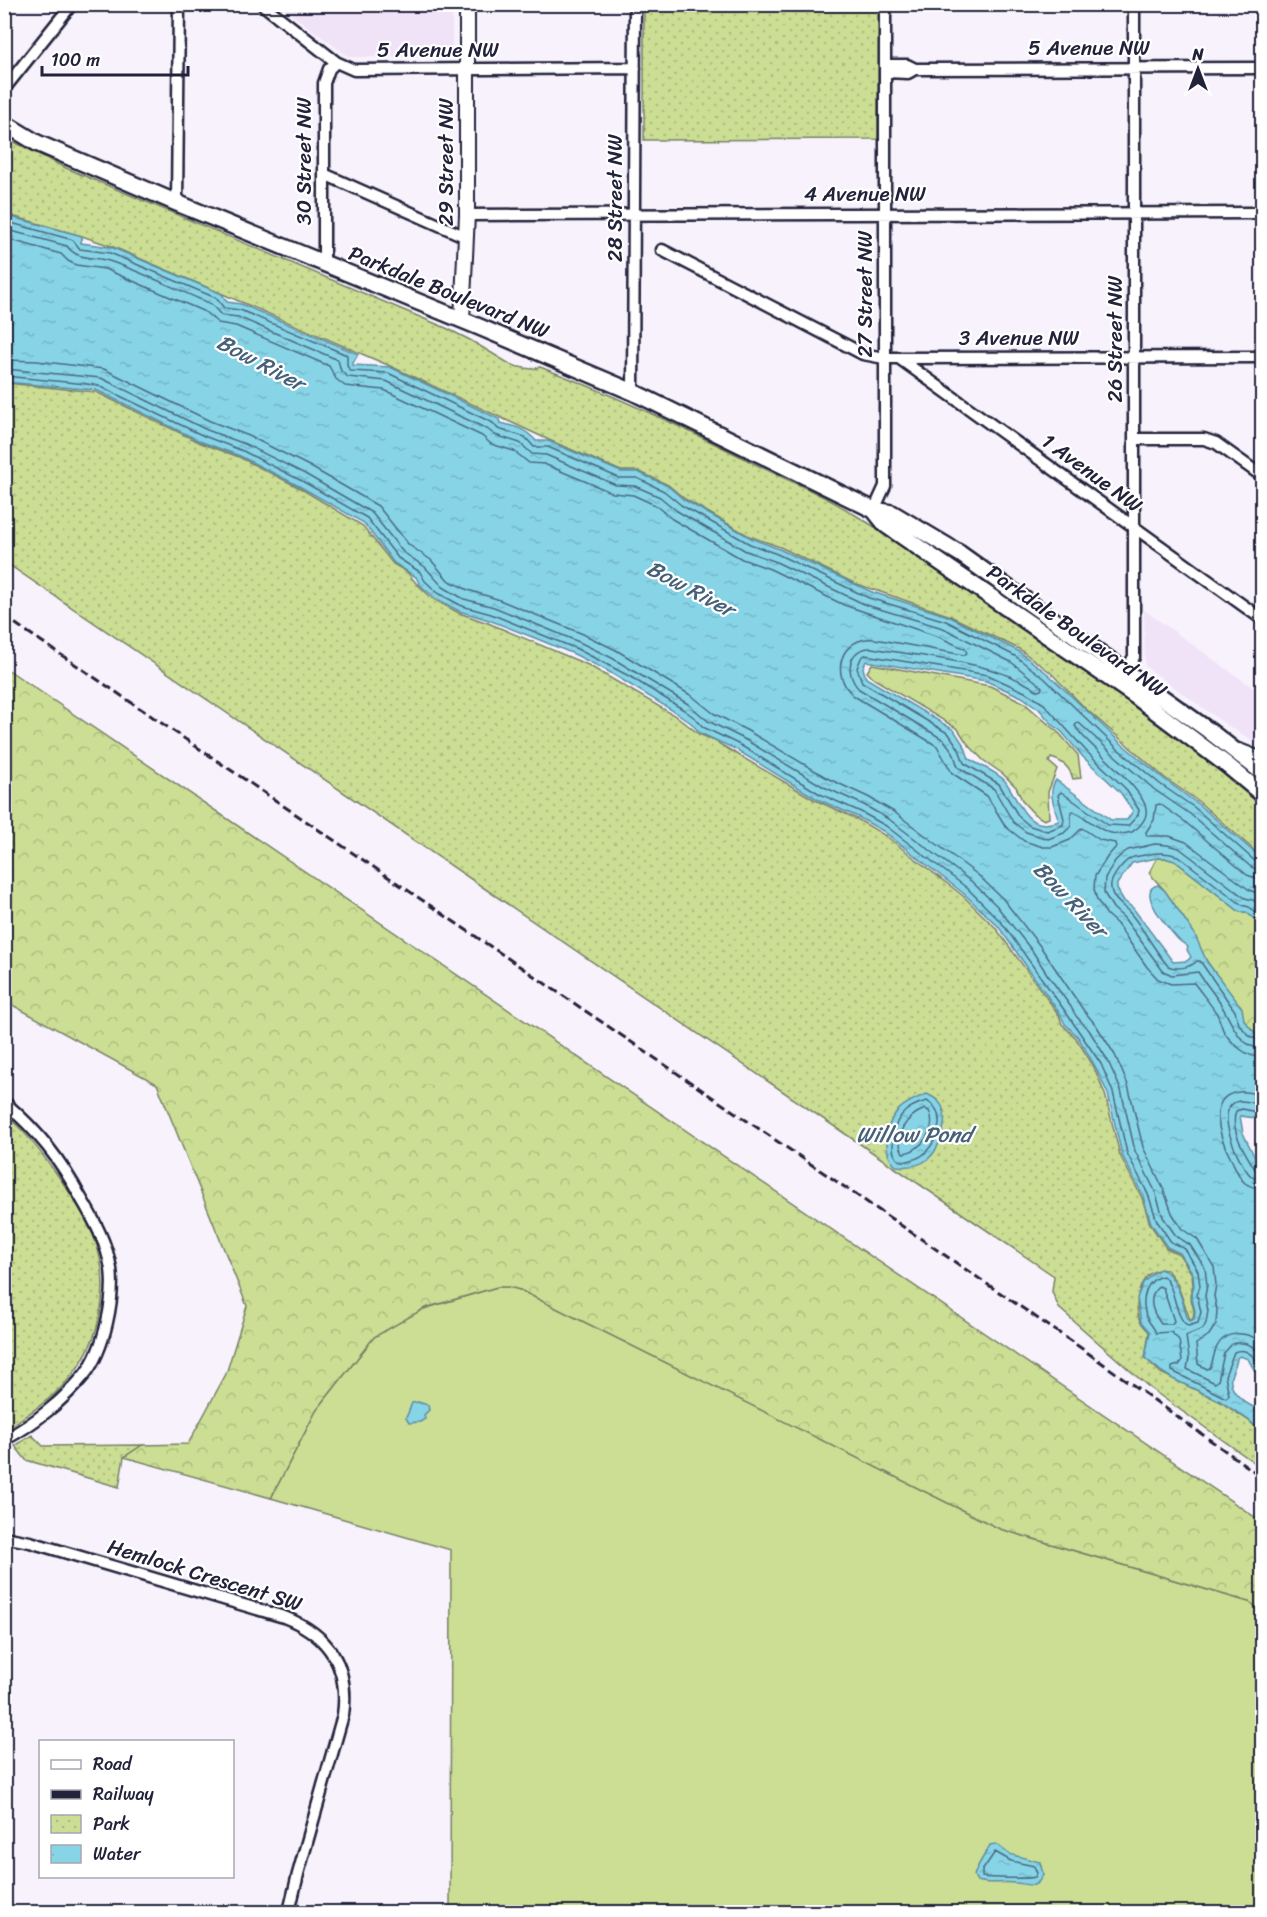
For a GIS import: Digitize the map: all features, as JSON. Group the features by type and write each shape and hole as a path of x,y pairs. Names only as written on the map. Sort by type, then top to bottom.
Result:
{"main road":[{"name":"Parkdale Boulevard NW","path":"4,123 37,142 177,204 633,392 874,510 892,513 931,535 993,577 1263,772"},
{"name":"Parkdale Boulevard NW","path":"874,510 886,525 1134,695 1260,789"}],"street":[{"path":"4,89 72,4"},
{"path":"177,204 179,4"},
{"name":"5 Avenue NW","path":"262,4 336,62 354,70 635,68"},
{"name":"29 Street NW","path":"462,320 467,215 467,4"},
{"name":"28 Street NW","path":"633,392 635,4"},
{"name":"27 Street NW","path":"874,510 885,486 885,4"},
{"name":"26 Street NW","path":"1125,671 1134,657 1134,4"},
{"name":"30 Street NW","path":"324,263 324,83 329,69 336,62"},
{"name":"5 Avenue NW","path":"886,68 908,73 915,69 1263,68"},
{"path":"324,174 466,237"},
{"name":"4 Avenue NW","path":"467,215 1263,213"},
{"path":"662,250 863,354 884,358"},
{"name":"3 Avenue NW","path":"884,358 1263,357"},
{"name":"1 Avenue NW","path":"900,359 1263,619"},
{"path":"1134,439 1204,439 1216,442 1263,476"},
{"path":"1234,749 1263,760"},
{"path":"4,1102 27,1122 51,1148 65,1168 100,1233 106,1250 112,1284 112,1300 105,1334 87,1372 54,1406 4,1440"},
{"name":"Hemlock Crescent SW","path":"4,1537 30,1542 284,1617 311,1630 330,1649 342,1675 345,1706 289,1912"}],"shaded area":[{"path":"279,5 452,5 452,57 349,57"},
{"path":"1144,610 1262,694 1262,746 1225,724 1145,666"}],"green space":[{"path":"644,5 879,5 878,139 644,140"},
{"path":"4,137 66,168 446,328 513,366 531,369 540,367 627,402 842,507 1000,609 1239,782 1262,803 1262,857 1199,802 1165,778 1085,708 1050,672 1019,649 948,615 854,583 780,547 749,536 685,499 668,485 638,471 621,471 390,366 111,246 5,214"},
{"path":"5,383 96,392 201,443 239,457 298,487 363,526 393,564 407,572 433,599 459,613 588,665 679,718 699,734 815,800 857,819 886,836 962,895 995,927 1059,1015 1062,1024 1076,1038 1094,1067 1105,1094 1120,1155 1142,1198 1150,1224 1166,1248 1179,1254 1192,1274 1193,1286 1190,1295 1194,1311 1193,1319 1190,1320 1177,1283 1167,1270 1151,1273 1141,1286 1137,1304 1138,1313 1140,1321 1149,1332 1145,1358 1161,1373 1219,1401 1249,1421 1262,1433 1262,1468 1151,1389 1059,1308 1052,1292 1054,1276 5,562"},
{"path":"872,664 990,686 1023,702 1060,734 1078,755 1081,778 1073,779 1065,765 1051,758 1049,762 1057,769 1048,792 1049,818 1044,820 1034,814 1023,802 1016,787 1003,774 983,760 958,729 874,679 867,672"},
{"path":"4,667 1262,1522 1262,1611 1249,1602 1000,1529 520,1290 509,1287 497,1287 425,1308 374,1337 316,1411 271,1498 124,1457 142,1445 188,1444 226,1374 247,1306 157,1084 5,1001"},
{"path":"1157,858 1175,861 1240,912 1246,912 1262,925 1262,1036 1253,1031 1244,1020 1237,1005 1202,954 1194,933 1165,891 1149,873"},
{"path":"5,1114 42,1154 84,1216 100,1257 103,1293 97,1328 90,1345 72,1375 32,1412 5,1430"},
{"path":"497,1287 520,1290 1000,1529 1249,1602 1262,1611 1262,1912 450,1912 451,1550 271,1498 316,1411 374,1337 417,1311"},
{"path":"32,1435 43,1446 142,1445 124,1457 119,1487 26,1460 15,1446"}],"water":[{"name":"Bow River","path":"4,215 82,236 81,243 111,247 222,294 227,302 241,304 358,354 352,365 390,367 499,419 500,423 520,429 536,441 548,441 621,472 638,472 668,486 684,500 753,539 872,592 948,616 1018,651 1048,674 1122,744 1198,804 1262,859 1262,925 1246,912 1240,912 1175,861 1165,858 1132,863 1117,884 1117,889 1173,962 1187,961 1191,957 1187,950 1188,947 1168,927 1152,902 1150,894 1152,888 1158,885 1165,891 1194,933 1207,962 1242,1008 1244,1020 1253,1031 1262,1036 1262,1119 1240,1116 1243,1133 1262,1172 1262,1384 1248,1359 1240,1356 1237,1358 1231,1383 1240,1398 1262,1410 1262,1433 1250,1421 1220,1401 1173,1379 1145,1358 1150,1332 1141,1322 1137,1298 1143,1283 1160,1269 1166,1272 1175,1282 1190,1321 1194,1319 1195,1311 1191,1295 1194,1286 1193,1274 1180,1253 1167,1247 1151,1223 1143,1196 1122,1155 1108,1094 1078,1037 1065,1024 998,926 963,893 883,831 817,799 737,750 700,733 680,715 606,670 535,638 459,611 435,598 420,585 416,577 394,563 364,523 299,486 240,456 202,442 96,390 5,382","holes":["866,661 986,681 1022,697 1039,709 1083,757 1120,792 1133,811 1127,820 1111,820 1056,780 1052,795 1059,821 1048,824 1038,823 1031,819 1002,778 969,759 965,747 954,730 866,678 863,668"]},
{"name":"Willow Pond","path":"927,1094 937,1100 943,1108 943,1131 937,1147 928,1159 921,1163 896,1166 891,1161 887,1141 893,1116 904,1105"},
{"path":"412,1403 428,1405 429,1410 424,1415 425,1419 409,1423 406,1418"},
{"path":"996,1844 1009,1854 1040,1862 1043,1874 1039,1882 1032,1885 977,1881 974,1876 979,1864 990,1845"}],"railway":[{"path":"4,616 1081,1348 1262,1477"}]}
